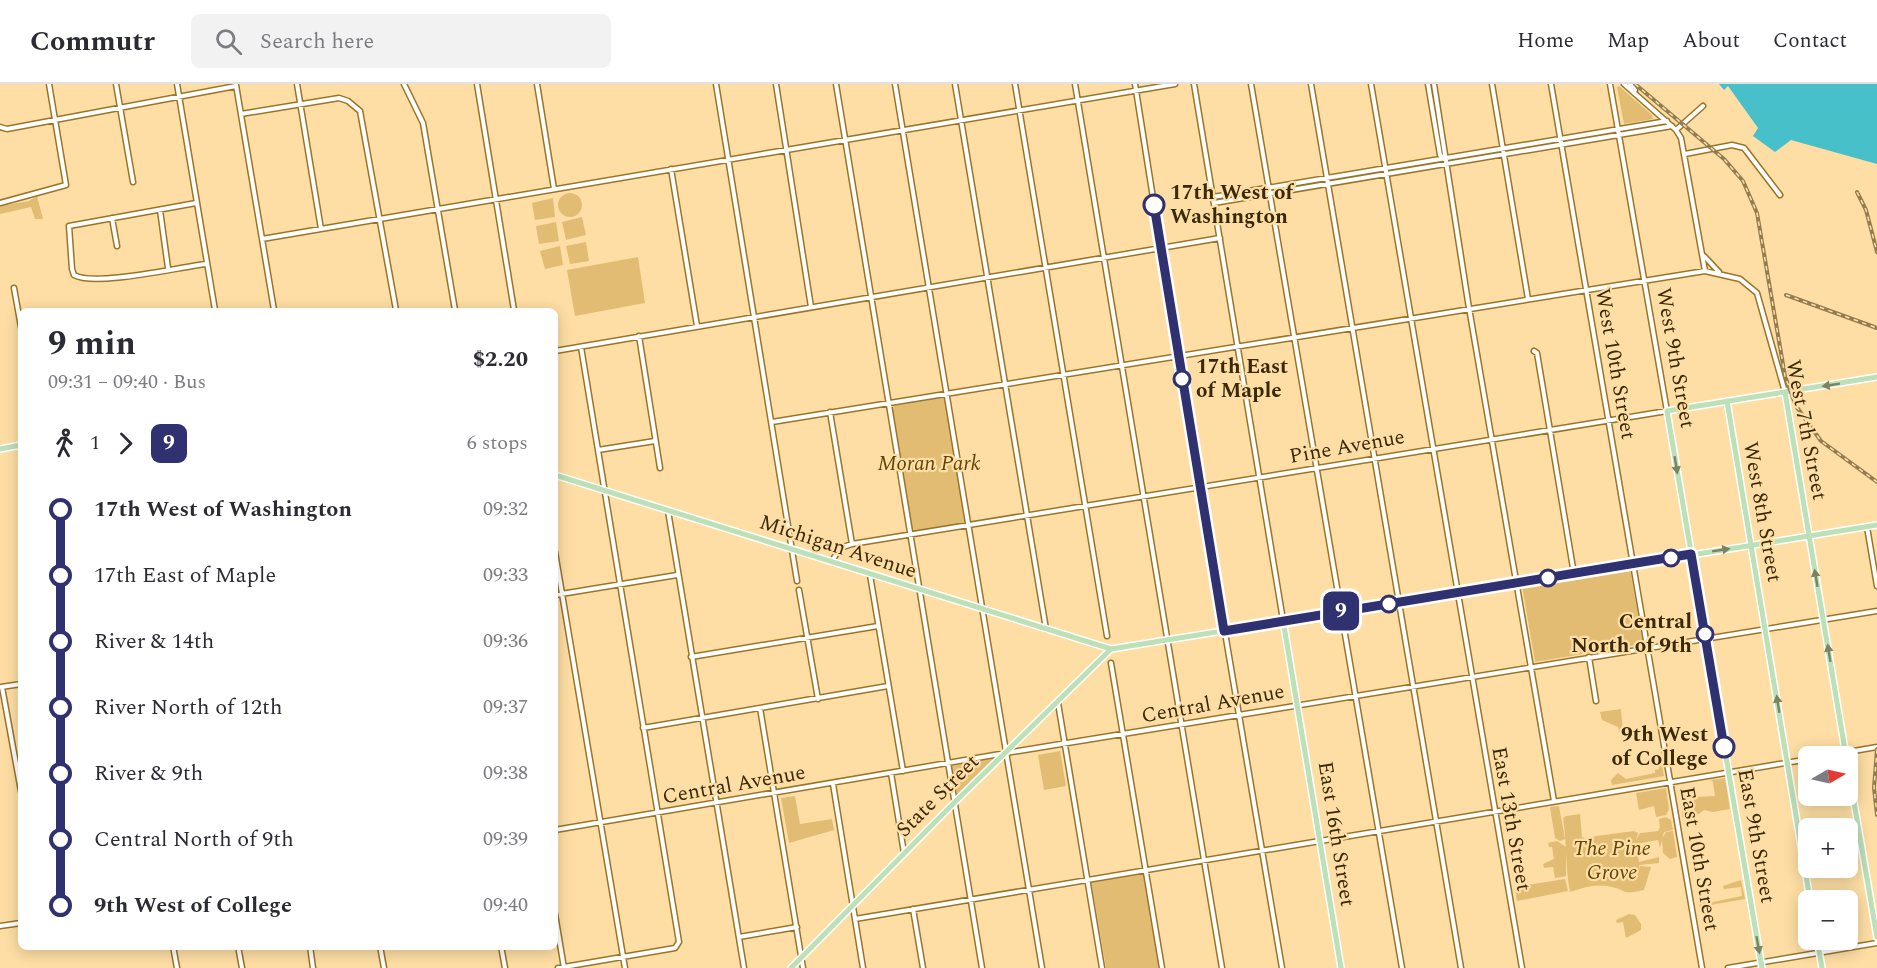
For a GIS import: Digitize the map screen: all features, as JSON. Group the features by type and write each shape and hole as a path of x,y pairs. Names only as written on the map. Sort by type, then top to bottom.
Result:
{"main road":[{"name":"Pine Avenue","path":"1667,411 1877,377"},
{"name":"West 7th Street","path":"1785,392 1845,746"},
{"name":"West 8th Street","path":"1727,401 1808,890"},
{"name":"West 9th Street","path":"1667,411 1706,639"},
{"path":"0,449 18,446"},
{"name":"Michigan Avenue","path":"558,476 1111,650"},
{"path":"1111,650 1283,620 1877,525"},
{"name":"East 16th Street","path":"1283,620 1341,968"},
{"name":"East 9th Street","path":"1706,639 1761,965"},
{"name":"State Street","path":"791,968 955,802 1111,650"},
{"path":"1855,806 1877,937"},
{"path":"1819,950 1822,968"}],"street":[{"path":"0,202 66,185 50,84"},
{"path":"116,84 133,182"},
{"path":"177,84 215,308"},
{"path":"297,84 321,229"},
{"path":"404,84 423,123 454,308"},
{"path":"477,84 514,308"},
{"path":"537,84 554,189"},
{"path":"716,84 794,550 797,581"},
{"path":"776,84 811,307"},
{"path":"836,84 982,968"},
{"path":"896,84 1042,968"},
{"path":"955,84 1046,630"},
{"path":"1015,84 1107,636"},
{"path":"1075,84 1222,968"},
{"path":"1135,84 1160,248 1282,968"},
{"path":"262,239 1174,84"},
{"path":"1194,84 1283,620"},
{"path":"1251,84 1402,968"},
{"path":"1311,84 1461,968"},
{"name":"East 13th Street","path":"1371,84 1522,968"},
{"path":"1428,84 1440,155 1444,162 1554,801"},
{"path":"1434,84 1446,155 1444,162"},
{"path":"1492,84 1528,299"},
{"name":"West 10th Street","path":"1551,84 1648,649"},
{"path":"1624,84 1676,130 1685,154 1704,271"},
{"path":"1629,84 1641,98"},
{"path":"0,127 7,129 236,85 274,308"},
{"name":"West 9th Street","path":"1611,85 1667,411"},
{"path":"241,114 339,98 355,106 363,116 396,308"},
{"path":"1676,130 1703,106"},
{"path":"1214,203 1270,191 1667,122"},
{"path":"1619,132 1672,126"},
{"path":"1685,154 1732,145 1744,148 1780,195"},
{"path":"671,169 697,326"},
{"path":"1213,197 1270,191"},
{"path":"196,203 68,227 74,275 81,279 116,278 168,268 206,264"},
{"path":"159,210 168,268"},
{"path":"112,218 117,246"},
{"path":"558,351 1220,238"},
{"name":"West 7th Street","path":"1702,252 1719,272"},
{"name":"West 7th Street","path":"772,422 1704,271 1719,272 1740,279 1750,285 1759,296 1785,392"},
{"path":"14,288 18,310"},
{"path":"639,336 660,468"},
{"path":"558,968 678,947 581,347"},
{"path":"1534,351 1537,353 1575,574"},
{"name":"Pine Avenue","path":"852,544 1667,411"},
{"path":"830,412 852,544 840,548 831,562"},
{"path":"598,450 656,441"},
{"path":"668,511 744,968"},
{"path":"1867,527 1877,586"},
{"path":"558,570 625,968"},
{"path":"558,595 677,575"},
{"path":"870,575 903,771"},
{"path":"799,590 818,699"},
{"name":"Central Avenue","path":"558,830 1006,753 1877,611"},
{"path":"691,657 878,626"},
{"name":"East 10th Street","path":"1648,649 1702,968"},
{"path":"1589,657 1596,701"},
{"path":"1111,663 1162,968"},
{"path":"18,684 1,687 18,775"},
{"path":"643,728 888,686"},
{"path":"1058,702 1102,968"},
{"path":"760,708 803,968"},
{"path":"1858,751 1877,747"},
{"path":"855,919 1087,878 1798,760"},
{"path":"891,773 904,853"},
{"path":"833,784 863,968"},
{"path":"913,909 923,968"},
{"path":"0,926 18,923"},
{"path":"738,937 797,927"},
{"path":"558,932 564,968"},
{"path":"1728,968 1761,965 1877,943"},
{"path":"174,950 177,968"},
{"path":"239,950 242,968"},
{"path":"311,950 313,968"},
{"path":"381,950 384,968"},
{"path":"502,950 505,968"}],"green space":[{"path":"1619,86 1652,115 1653,119 1624,124 1617,87"},
{"path":"570,193 578,197 582,205 578,213 570,217 562,213 558,205 562,197"},
{"path":"37,196 43,219 35,219 31,207 0,214 0,206 29,201"},
{"path":"553,198 555,217 535,220 532,203"},
{"path":"582,217 586,235 566,240 562,222"},
{"path":"556,222 559,241 539,244 536,226"},
{"path":"586,242 589,261 570,264 566,246"},
{"path":"560,246 563,265 545,269 540,251"},
{"path":"638,257 645,303 575,316 567,270"},
{"name":"Moran Park","path":"941,396 945,398 965,521 916,531 912,529 892,408 895,404"},
{"path":"1630,569 1643,644 1535,662 1522,586"},
{"path":"1621,709 1623,733 1620,734 1618,727 1602,720 1600,712"},
{"path":"1060,751 1066,786 1044,790 1038,755"},
{"path":"1660,753 1664,776 1612,785 1611,780 1618,773 1626,779 1655,773 1655,770 1659,769 1657,757 1652,756"},
{"path":"997,758 957,797 952,766"},
{"path":"1725,778 1730,809 1713,812 1704,810 1699,814 1682,817 1682,798 1687,802 1693,801 1696,797 1715,796 1713,782 1710,780"},
{"path":"1666,788 1669,809 1666,815 1656,817 1654,806 1639,810 1636,793"},
{"path":"795,796 800,824 832,819 834,830 789,843 781,798"},
{"path":"1559,806 1565,839 1560,841 1555,838 1550,807"},
{"name":"The Pine Grove","path":"1580,814 1582,837 1586,839 1634,831 1638,833 1636,840 1640,833 1658,831 1659,819 1666,817 1671,820 1673,830 1664,832 1660,848 1658,840 1636,844 1639,862 1659,857 1659,863 1639,865 1640,870 1640,866 1651,867 1644,890 1627,892 1614,887 1597,886 1570,892 1563,818"},
{"path":"1673,831 1677,857 1670,859 1663,853 1662,839 1666,832"},
{"path":"1557,841 1566,847 1566,876 1555,878 1553,867 1544,868 1543,864 1554,859 1552,847 1549,847 1548,843"},
{"path":"1143,872 1160,968 1106,968 1091,880"},
{"path":"1565,879 1568,891 1517,901 1515,887"},
{"path":"1741,880 1745,899 1699,907 1702,897 1707,896 1708,903 1742,896 1741,887 1724,889 1723,886"},
{"path":"1629,914 1635,915 1641,924 1641,930 1626,938 1623,922 1617,923 1616,920"}],"water":[{"path":"1719,84 1877,84 1877,164 1791,140 1775,152 1753,136 1758,128 1728,86 1724,90"}],"railway":[{"path":"1635,84 1724,159 1743,181 1757,213 1785,376 1796,406 1821,441 1877,482"},
{"path":"1857,192 1866,210 1877,252"},
{"path":"1786,295 1877,328"},
{"path":"1877,749 1874,788 1877,815"}],"bus line":[{"name":"9","path":"1154,205 1224,631 1691,554 1724,747"}],"place":[{"name":"17th West of Washington","path":"1154,205"},
{"name":"17th East of Maple","path":"1182,379"},
{"name":"Central North of 9th","path":"1705,634"},
{"name":"9th West of College","path":"1724,747"}]}
